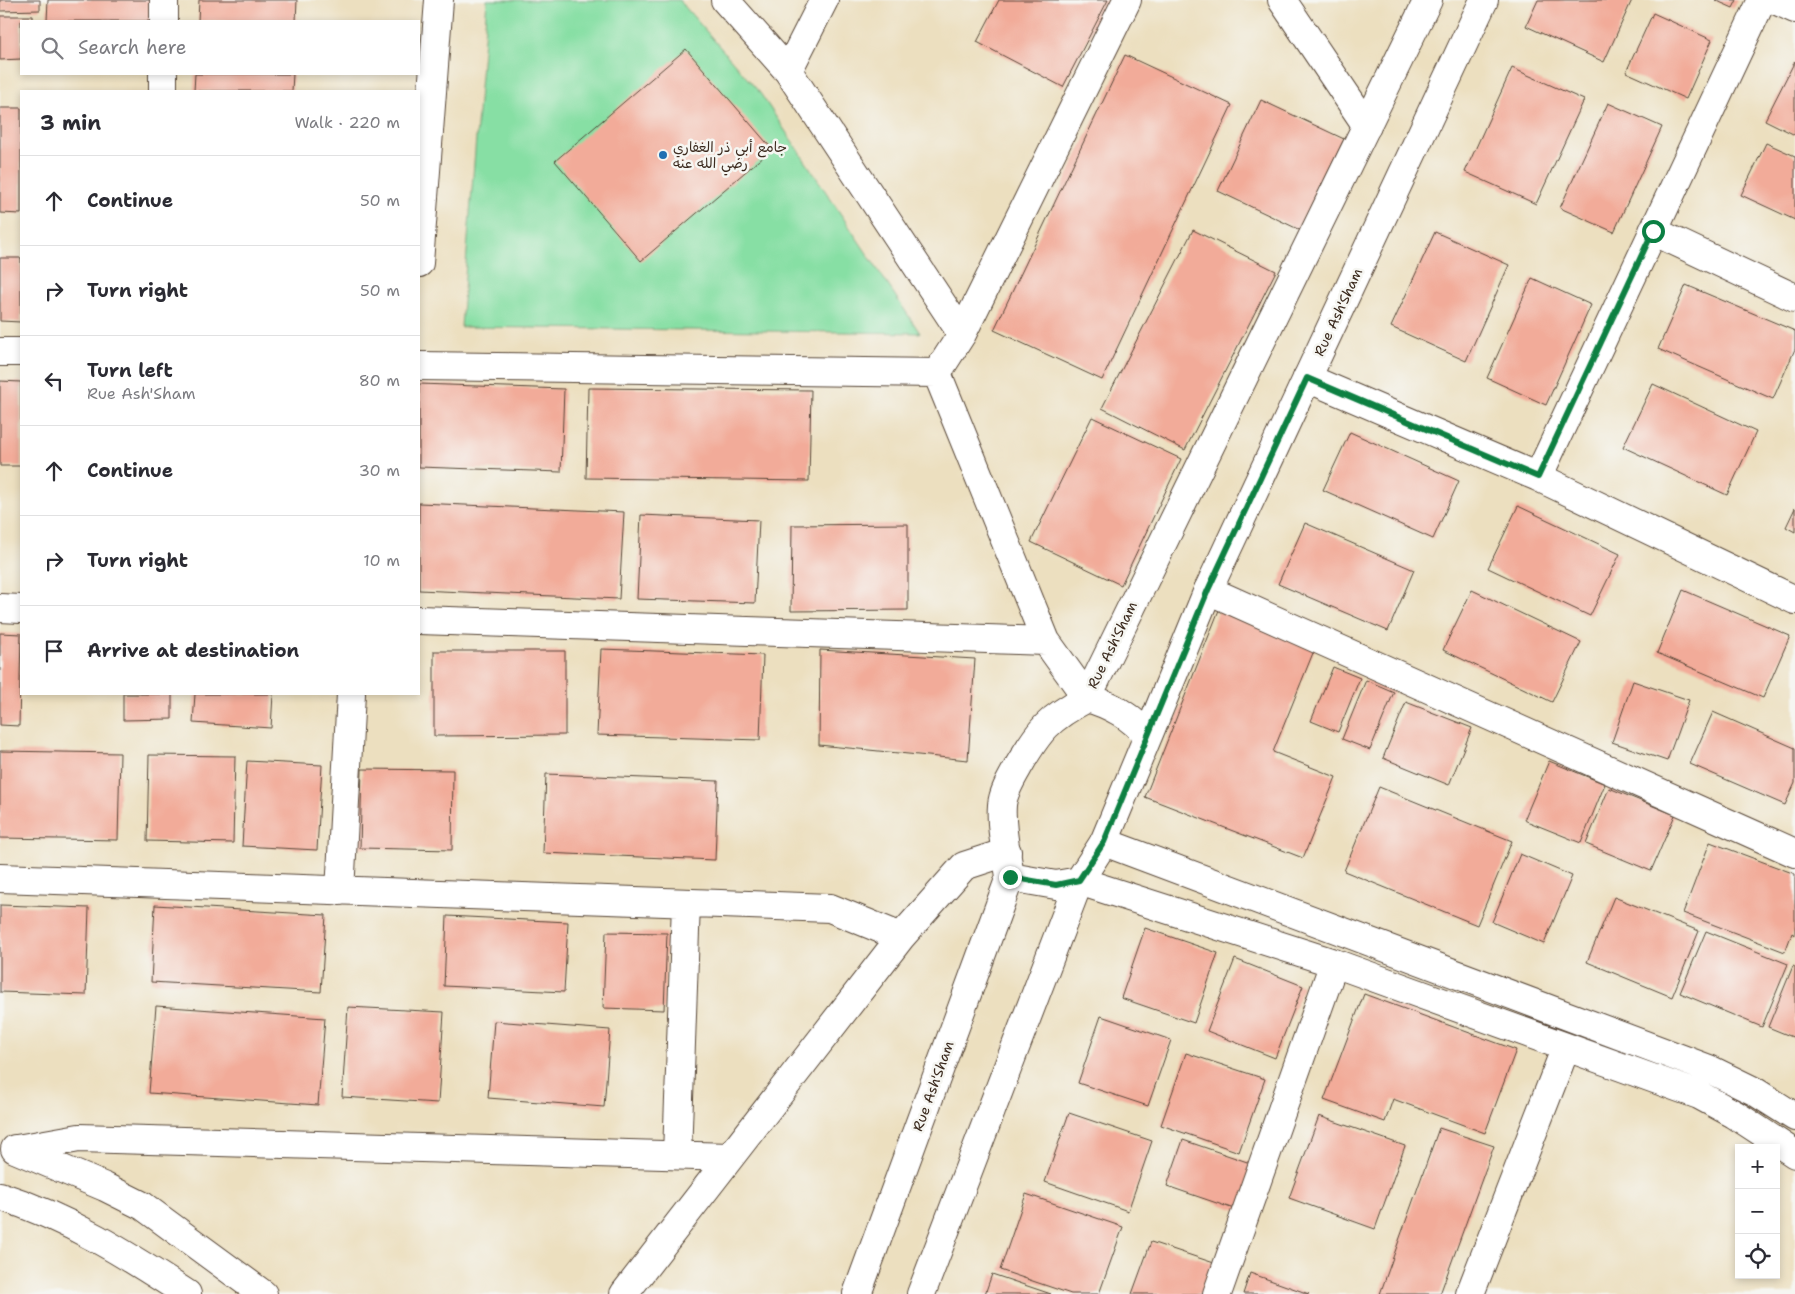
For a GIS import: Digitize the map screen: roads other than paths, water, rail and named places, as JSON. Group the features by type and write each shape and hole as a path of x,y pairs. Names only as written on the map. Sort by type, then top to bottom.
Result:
{"street":[{"path":"164,0 164,20"},
{"path":"420,250 439,0"},
{"path":"725,0 788,71 962,334"},
{"path":"788,71 824,0"},
{"path":"937,373 962,334 1127,0"},
{"path":"1282,0 1367,126"},
{"name":"Rue Ash'Sham","path":"1086,698 1428,0"},
{"name":"Rue Ash'Sham","path":"1079,880 1104,842 1208,590 1484,0"},
{"path":"1538,477 1762,0"},
{"path":"1775,0 1795,9"},
{"path":"163,90 164,75"},
{"path":"1653,231 1795,298"},
{"path":"0,352 20,352"},
{"path":"420,366 937,373"},
{"path":"937,373 1046,641 1086,698 1104,703 1121,711 1136,722 1148,736"},
{"path":"1307,378 1538,477 1795,600"},
{"path":"1208,590 1795,853"},
{"path":"0,608 20,609"},
{"path":"420,620 1046,641"},
{"path":"340,891 351,695"},
{"path":"1008,865 1002,832 1002,811 1010,782 1036,734 1062,711 1086,698"},
{"path":"1104,842 1709,1069 1754,1091 1795,1117"},
{"path":"624,1294 901,936 964,866 1008,865 1056,885 1079,880 1334,963 1699,1095 1734,1114 1795,1154"},
{"name":"Rue Ash'Sham","path":"857,1294 1008,865"},
{"path":"0,878 830,908 901,936"},
{"path":"921,1294 1079,880"},
{"path":"677,1155 686,903"},
{"path":"1217,1294 1334,963"},
{"path":"1470,1294 1566,1047"},
{"path":"9,1148 79,1138 730,1157"},
{"path":"9,1148 104,1187 143,1206 263,1294"},
{"path":"0,1196 72,1224 114,1246 188,1294"}],"place":[{"name":"جامع أبي ذر الغفاري رضي الله عنه","path":"663,155"}]}
